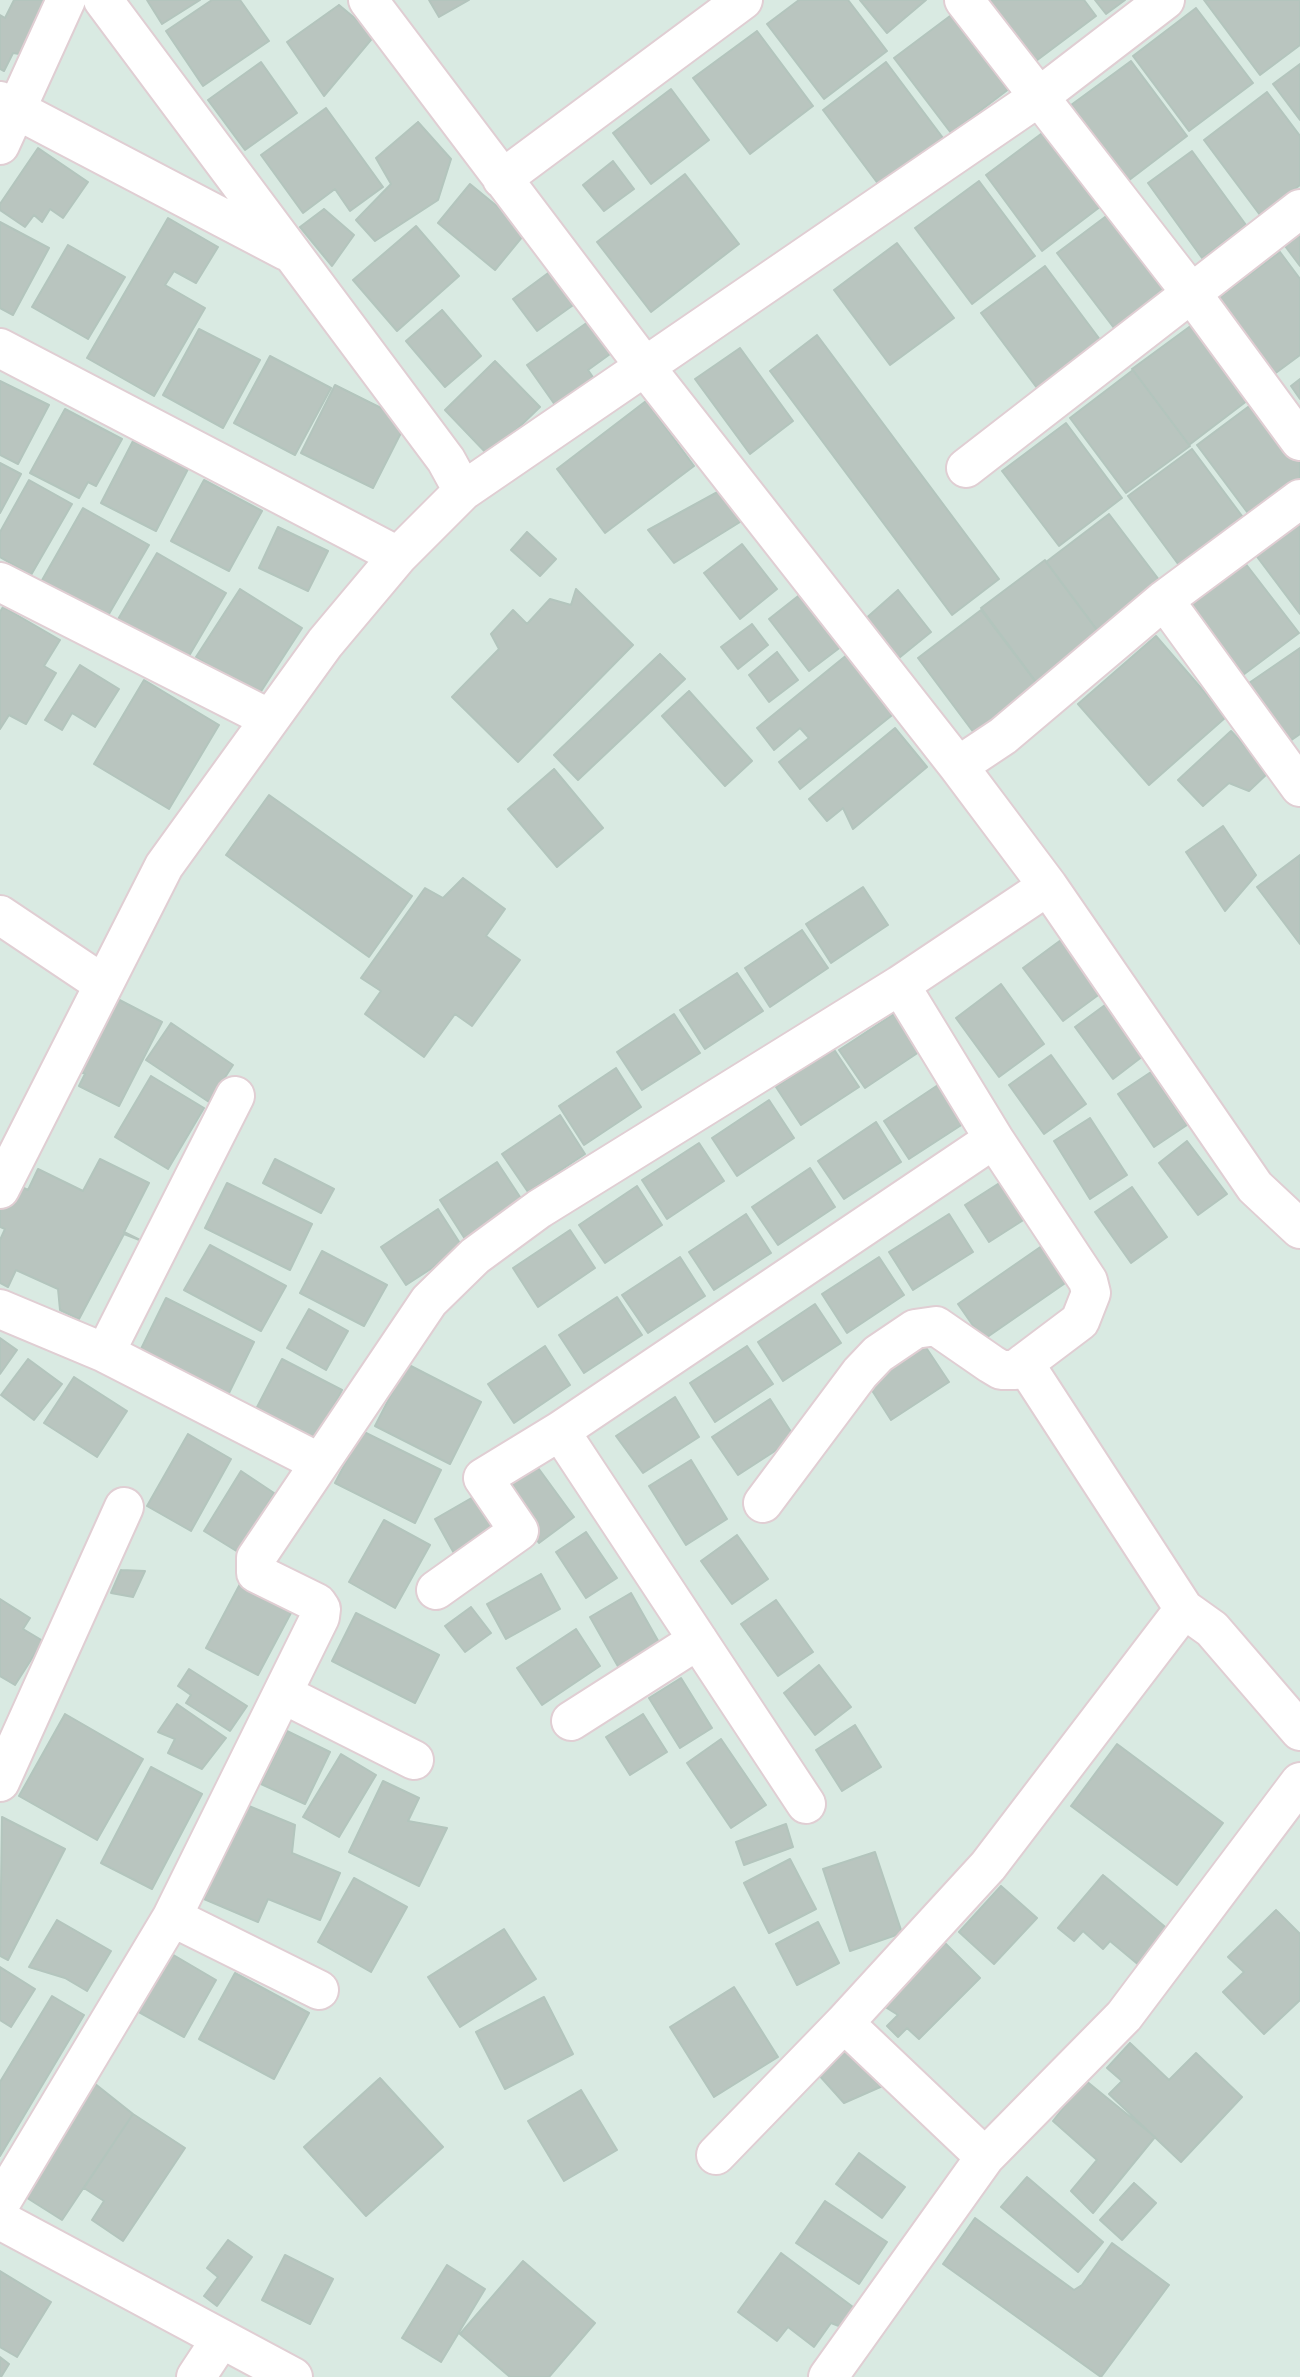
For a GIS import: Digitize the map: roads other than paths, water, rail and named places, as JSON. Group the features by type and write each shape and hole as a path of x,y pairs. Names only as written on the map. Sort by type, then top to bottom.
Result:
{"street":[{"path":"0,145 9,106 66,0"},
{"path":"103,0 446,460 463,491"},
{"path":"368,0 646,368 958,765 1048,886 1255,1187 1300,1229"},
{"path":"502,179 743,0"},
{"path":"964,0 1192,294 1300,441"},
{"path":"0,1189 164,866 324,642 398,556 463,491 1040,96 1165,0"},
{"path":"9,106 296,257"},
{"path":"966,468 1300,209"},
{"path":"0,348 398,556"},
{"path":"958,765 1003,736 1164,600 1300,499"},
{"path":"0,582 268,718"},
{"path":"1164,600 1296,772"},
{"path":"0,2204 172,1917 283,1694 321,1609 309,1598 262,1577 254,1567 256,1558 318,1462 429,1301 475,1256 539,1209 900,985 1048,886"},
{"path":"0,915 103,985"},
{"path":"763,1503 860,1373 878,1354 915,1329 936,1326 1001,1370 1015,1370 1080,1321 1091,1293 1088,1281 994,1139 900,985"},
{"path":"105,1353 235,1096"},
{"path":"436,1590 519,1531 483,1478 560,1431 994,1139"},
{"path":"0,1309 105,1353 318,1462"},
{"path":"1024,1363 1184,1609 1212,1629 1300,1731"},
{"path":"560,1431 806,1804"},
{"path":"0,1782 124,1507"},
{"path":"716,2155 844,2023 988,1866 1184,1609"},
{"path":"571,1721 698,1640"},
{"path":"283,1694 414,1760"},
{"path":"828,2377 985,2157 1124,2016 1300,1782"},
{"path":"172,1917 319,1990"},
{"path":"844,2023 985,2157"},
{"path":"0,2220 293,2377"},
{"path":"196,2377 221,2339"}]}
